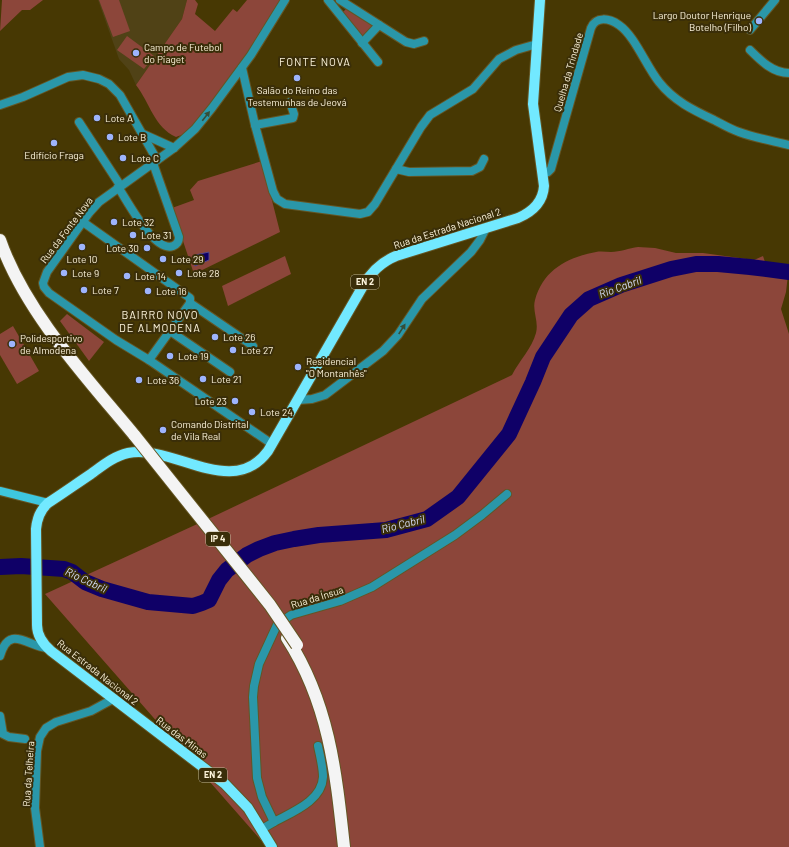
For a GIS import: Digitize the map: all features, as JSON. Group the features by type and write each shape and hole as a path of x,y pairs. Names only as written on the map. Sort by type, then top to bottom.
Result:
{"highway":[{"name":"IP 4","path":"0,240 5,255 16,278 31,303 61,345 295,646 325,724 334,765 344,847"},
{"name":"IP 4","path":"0,258 42,328 270,605 295,646 318,685 335,736 342,773 351,847"}],"main road":[{"name":"Rua da Estrada Nacional 2","path":"37,622 36,528 39,514 48,503 108,462 126,454 136,452 150,453 212,469 232,472 246,469 256,464 272,444 366,281 380,265 396,256 518,218 534,208 543,195 544,186 533,104 540,0"},
{"path":"0,491 48,503"},
{"name":"Rua Estrada Nacional 2","path":"37,622 38,634 47,648 139,719"},
{"name":"Rua das Minas","path":"139,719 225,784 242,802 262,829 272,847"}],"street":[{"name":"Rua da Fonte Nova","path":"149,360 116,340 55,297 45,289 43,282 47,272 99,202 119,186 177,146 204,118 242,68 285,0"},
{"path":"328,0 378,62"},
{"path":"340,0 408,43 414,44 424,41"},
{"path":"750,30 775,0"},
{"name":"Quelha da Trindade","path":"543,174 551,169 592,26 598,20 605,19 616,23 624,29 658,81 667,92 686,106 739,132 789,145"},
{"path":"362,43 379,25"},
{"path":"242,68 255,125 277,199 285,204 364,214 368,212 375,204 423,123 430,115 477,86 499,59 516,50 537,44"},
{"path":"750,50 770,67 782,73 789,74"},
{"path":"0,105 23,97 68,77 78,75 99,79 113,88 120,95 143,134 155,162 179,237 179,242 177,244 172,247 166,247 154,239 145,229 79,122"},
{"path":"255,125 293,118 294,114 290,102"},
{"path":"143,134 177,146"},
{"path":"396,169 409,172 472,171 480,167 484,159"},
{"path":"83,222 190,297 190,303 149,360 272,444"},
{"path":"298,400 322,397 391,343 422,299 471,252 480,240 486,228"},
{"path":"190,303 252,346"},
{"path":"170,331 230,372"},
{"name":"Rua da Ínsua","path":"274,822 262,797 257,778 253,697 259,664 277,624 291,615 336,602 368,589 455,535 507,494"},
{"path":"0,656 6,644 15,638 47,648"},
{"name":"Rua da Telheira","path":"40,847 35,808 37,752 40,737 46,728 56,722 90,711 113,699"},
{"path":"0,716 3,734 9,737 25,739"},
{"path":"262,829 306,803 320,788 323,773 318,746"}],"shaded area":[{"path":"2,0 43,0 30,10 22,10 0,31"},
{"path":"98,0 187,0 182,19 136,85 129,70 119,59"},
{"path":"99,0 119,0 130,31 113,37"},
{"path":"187,0 195,0 198,4 195,14 215,31 233,9 237,12 247,0 281,0 245,58 216,97 187,133 176,137 169,133 157,121 136,85 182,19"},
{"path":"346,9 373,26 363,38 343,12"},
{"name":"Campo de Futebol do Piaget","path":"127,36 154,56 144,69 117,50"},
{"path":"262,161 280,232 194,274 172,208 194,200 190,190 198,181"},
{"path":"638,247 655,248 676,253 703,253 754,260 763,256 765,262 789,266 786,292 781,309 789,334 789,847 267,847 45,594 206,520 512,375 534,339 537,329 534,304 539,290 550,273 567,261 586,254 611,252"},
{"path":"209,252 209,260 195,266 193,260 195,255"},
{"path":"285,256 291,274 228,306 222,286"},
{"path":"67,314 104,342 89,361 60,321"},
{"name":"Polidesportivo de Almodena","path":"13,326 39,371 17,384 0,355 0,334"}],"waterway":[{"name":"Rio Cabril","path":"0,567 21,566 64,569 72,572 85,582 102,589 148,602 193,606 209,600 219,580 227,570 247,555 275,543 319,535 386,530 427,519 458,497 509,434 543,357 571,315 589,299 621,285 671,269 696,264 718,264 789,272"}],"place":[{"name":"Largo Doutor Henrique Botelho (Filho)","path":"759,21"},
{"name":"Campo de Futebol do Piaget","path":"136,53"},
{"name":"Salão do Reino das Testemunhas de Jeová","path":"297,78"},
{"name":"Lote A","path":"97,118"},
{"name":"Lote B","path":"110,137"},
{"name":"Edifício Fraga","path":"54,143"},
{"name":"Lote C","path":"123,158"},
{"name":"Lote 32","path":"114,222"},
{"name":"Lote 31","path":"133,235"},
{"name":"Lote 10","path":"82,247"},
{"name":"Lote 30","path":"147,248"},
{"name":"Lote 29","path":"163,259"},
{"name":"Lote 9","path":"64,273"},
{"name":"Lote 28","path":"179,273"},
{"name":"Lote 14","path":"127,276"},
{"name":"Lote 7","path":"84,290"},
{"name":"Lote 16","path":"148,291"},
{"name":"Lote 26","path":"215,337"},
{"name":"Polidesportivo de Almodena","path":"12,344"},
{"name":"Lote 27","path":"233,350"},
{"name":"Lote 19","path":"170,356"},
{"name":"Residencial \"O Montanhês\"","path":"298,367"},
{"name":"Lote 21","path":"203,379"},
{"name":"Lote 36","path":"139,380"},
{"name":"Lote 23","path":"235,401"},
{"name":"Lote 24","path":"252,412"},
{"name":"Comando Distrital de Vila Real","path":"163,430"}],"district":[{"name":"FONTE NOVA","path":"315,62"},
{"name":"BAIRRO NOVO DE ALMODENA","path":"160,321"}]}
